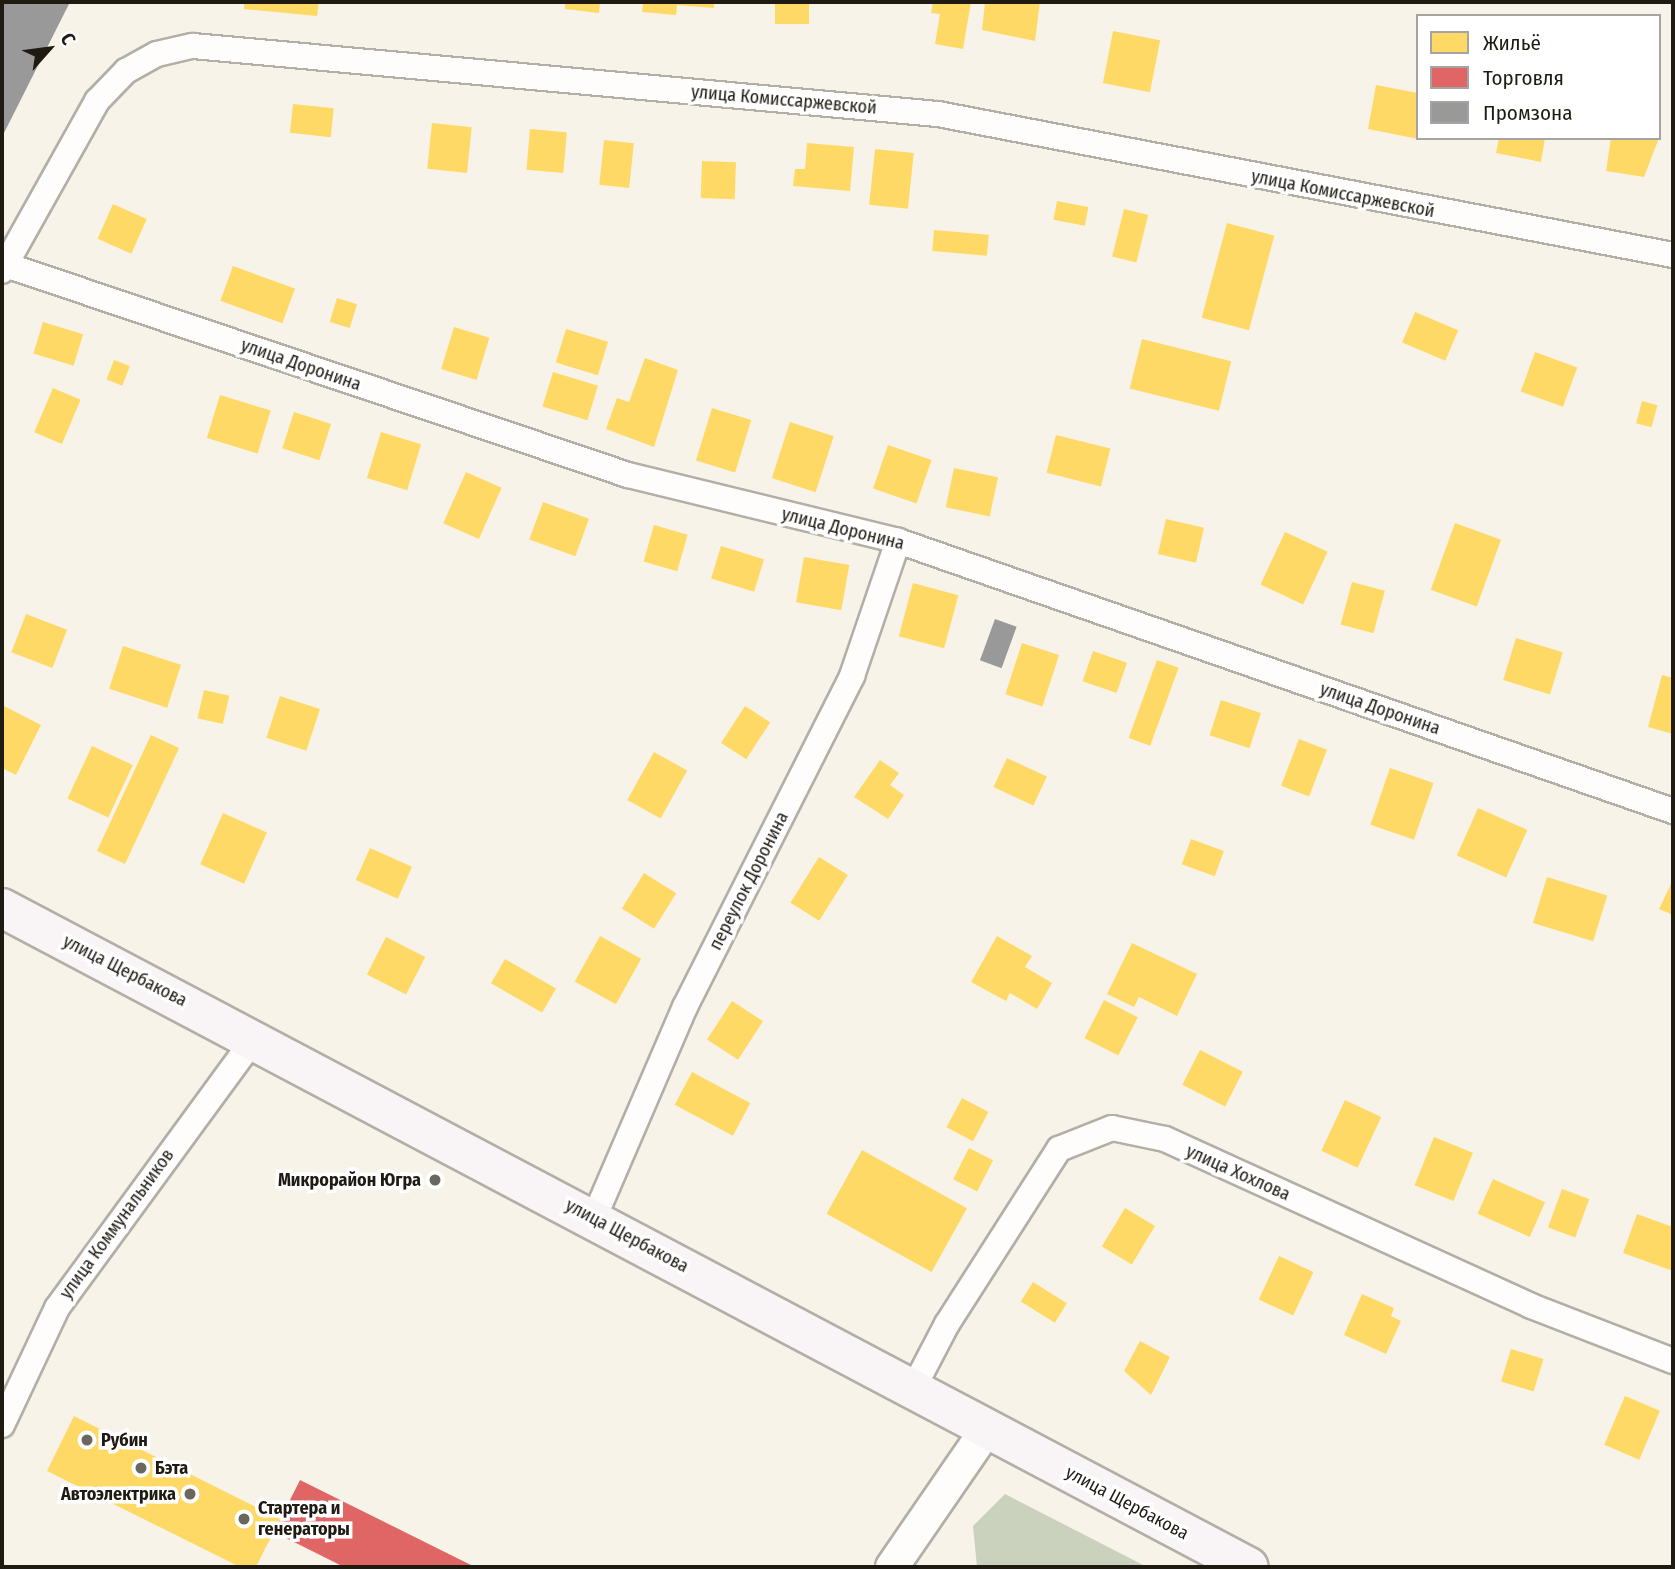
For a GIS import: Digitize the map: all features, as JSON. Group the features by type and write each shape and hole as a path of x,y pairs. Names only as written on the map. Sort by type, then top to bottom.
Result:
{"main road":[{"name":"улица Щербакова","path":"2,908 255,1037 986,1430 1250,1567"}],"street":[{"name":"улица Комиссаржевской","path":"4,268 97,101 126,71 157,54 192,46 938,114 1673,255"},
{"name":"улица Доронина","path":"4,268 628,475 898,541 1673,811"},
{"name":"переулок Доронина","path":"594,1218 685,1007 852,676 898,541"},
{"name":"улица Коммунальников","path":"2,1425 57,1308 255,1037"},
{"name":"улица Хохлова","path":"913,1390 947,1324 1059,1149 1112,1128 1165,1139 1531,1306 1673,1361"},
{"path":"892,1567 986,1430"}],"green space":[{"path":"1005,1494 1147,1567 977,1567 973,1526"}],"building: Жильё":[{"path":"244,2 319,2 317,16 244,9"},
{"path":"565,2 600,2 599,13 565,9"},
{"path":"643,2 714,2 714,8 677,5 676,15 642,12"},
{"path":"775,2 809,2 809,24 775,24"},
{"path":"933,2 971,2 963,49 935,44 940,14 931,13"},
{"path":"985,2 1040,2 1035,41 982,30"},
{"path":"1113,31 1160,40 1150,92 1103,83"},
{"path":"1376,85 1416,93 1416,139 1368,129"},
{"path":"293,104 334,108 331,137 290,133"},
{"path":"432,123 472,127 467,173 427,169"},
{"path":"530,129 567,132 563,173 526,170"},
{"path":"604,140 634,143 629,188 599,185"},
{"path":"1499,140 1545,140 1541,162 1496,153"},
{"path":"1611,140 1658,140 1644,177 1606,171"},
{"path":"807,143 854,147 850,191 793,186 795,169 805,169"},
{"path":"875,149 914,153 908,209 869,205"},
{"path":"702,161 736,162 735,199 701,198"},
{"path":"1057,201 1088,207 1085,226 1053,220"},
{"path":"113,204 147,219 131,254 98,239"},
{"path":"1124,209 1148,215 1136,263 1112,257"},
{"path":"1227,223 1274,236 1249,330 1202,318"},
{"path":"934,230 989,235 987,256 932,251"},
{"path":"233,266 295,289 282,323 220,301"},
{"path":"337,298 357,304 350,328 330,322"},
{"path":"1415,312 1458,330 1445,361 1402,342"},
{"path":"43,322 83,334 74,366 33,354"},
{"path":"454,327 489,338 477,380 441,369"},
{"path":"566,329 608,342 598,375 556,362"},
{"path":"1142,339 1231,361 1219,411 1130,388"},
{"path":"1535,352 1577,367 1563,407 1521,391"},
{"path":"645,358 678,370 654,447 606,429 617,398 629,402"},
{"path":"114,360 130,366 122,386 106,380"},
{"path":"553,372 598,386 587,420 542,406"},
{"path":"53,388 81,400 62,444 34,432"},
{"path":"220,395 271,410 258,454 207,438"},
{"path":"1642,401 1657,405 1652,427 1636,423"},
{"path":"712,408 751,420 735,473 696,461"},
{"path":"294,412 331,424 319,460 282,448"},
{"path":"790,422 834,436 816,492 772,478"},
{"path":"381,432 421,444 407,490 367,478"},
{"path":"1056,435 1110,449 1101,486 1047,473"},
{"path":"888,445 931,460 917,503 873,488"},
{"path":"954,468 998,477 990,516 946,507"},
{"path":"466,472 502,488 479,539 443,523"},
{"path":"543,502 589,519 575,556 529,540"},
{"path":"1166,519 1204,528 1196,563 1158,554"},
{"path":"1455,523 1501,540 1477,606 1431,590"},
{"path":"654,525 688,535 677,571 644,562"},
{"path":"1285,532 1328,552 1303,604 1260,585"},
{"path":"721,546 764,559 754,592 711,579"},
{"path":"804,557 849,565 841,610 796,602"},
{"path":"1352,582 1385,591 1373,633 1341,625"},
{"path":"913,583 958,595 944,648 899,636"},
{"path":"26,614 67,630 52,668 11,652"},
{"path":"1516,638 1563,652 1550,694 1503,680"},
{"path":"1022,643 1059,655 1042,706 1005,694"},
{"path":"123,646 181,665 167,708 109,689"},
{"path":"1093,651 1127,663 1117,693 1083,681"},
{"path":"1157,660 1179,668 1150,746 1129,738"},
{"path":"1662,675 1673,678 1673,734 1648,727"},
{"path":"204,690 229,696 223,724 197,718"},
{"path":"280,696 320,709 306,751 266,738"},
{"path":"1221,700 1261,713 1250,748 1210,735"},
{"path":"2,705 41,725 16,775 2,768"},
{"path":"745,706 770,722 746,759 721,743"},
{"path":"151,735 179,748 125,864 97,851"},
{"path":"1299,739 1327,750 1309,796 1281,786"},
{"path":"92,746 133,765 108,818 67,799"},
{"path":"654,752 687,770 661,819 627,800"},
{"path":"1007,758 1047,777 1033,806 993,787"},
{"path":"880,760 899,773 890,785 904,795 888,819 854,797"},
{"path":"1390,768 1433,783 1414,840 1370,825"},
{"path":"1478,808 1527,830 1506,877 1457,856"},
{"path":"223,813 267,833 244,884 200,864"},
{"path":"1191,839 1224,851 1215,876 1182,864"},
{"path":"370,848 412,867 398,899 356,880"},
{"path":"819,857 848,875 819,921 790,903"},
{"path":"644,873 676,893 654,929 622,909"},
{"path":"1547,877 1607,895 1593,941 1533,923"},
{"path":"1673,880 1673,915 1659,909"},
{"path":"600,936 641,959 616,1004 575,981"},
{"path":"997,936 1032,956 1025,967 1052,983 1037,1009 1010,993 1006,1001 971,982"},
{"path":"386,937 425,957 406,994 367,974"},
{"path":"1132,943 1197,974 1177,1016 1139,997 1134,1007 1107,994"},
{"path":"505,959 556,988 542,1013 491,983"},
{"path":"1104,1000 1138,1017 1118,1056 1084,1038"},
{"path":"732,1001 763,1021 738,1060 707,1040"},
{"path":"1200,1050 1243,1072 1225,1107 1182,1085"},
{"path":"692,1072 750,1103 733,1136 675,1105"},
{"path":"962,1098 988,1112 973,1141 947,1127"},
{"path":"1345,1100 1381,1117 1358,1168 1321,1151"},
{"path":"1434,1137 1473,1153 1453,1201 1415,1185"},
{"path":"969,1148 993,1160 977,1191 953,1179"},
{"path":"862,1150 967,1208 932,1272 827,1214"},
{"path":"1493,1179 1545,1202 1530,1237 1478,1214"},
{"path":"1562,1189 1589,1199 1575,1237 1548,1228"},
{"path":"1125,1208 1155,1226 1132,1265 1102,1247"},
{"path":"1637,1214 1673,1227 1673,1271 1623,1253"},
{"path":"1279,1256 1313,1272 1293,1316 1259,1300"},
{"path":"1033,1282 1067,1303 1055,1323 1021,1302"},
{"path":"1362,1294 1394,1308 1391,1316 1401,1321 1386,1354 1344,1335"},
{"path":"1140,1341 1170,1357 1151,1395 1124,1371"},
{"path":"1511,1349 1544,1359 1534,1391 1501,1382"},
{"path":"1625,1396 1660,1411 1639,1460 1604,1445"},
{"path":"74,1416 280,1519 256,1567 240,1567 47,1471"}],"building: Торговля":[{"path":"300,1480 475,1567 344,1567 274,1532"}],"building: Промзона":[{"path":"2,2 70,2 2,137"},
{"path":"995,619 1017,627 1002,668 980,660"}],"place":[{"name":"Микрорайон Югра","path":"435,1180"},
{"name":"Рубин","path":"87,1440"},
{"name":"Бэта","path":"141,1468"},
{"name":"Автоэлектрика","path":"190,1494"},
{"name":"Стартера и генераторы","path":"244,1519"}]}
